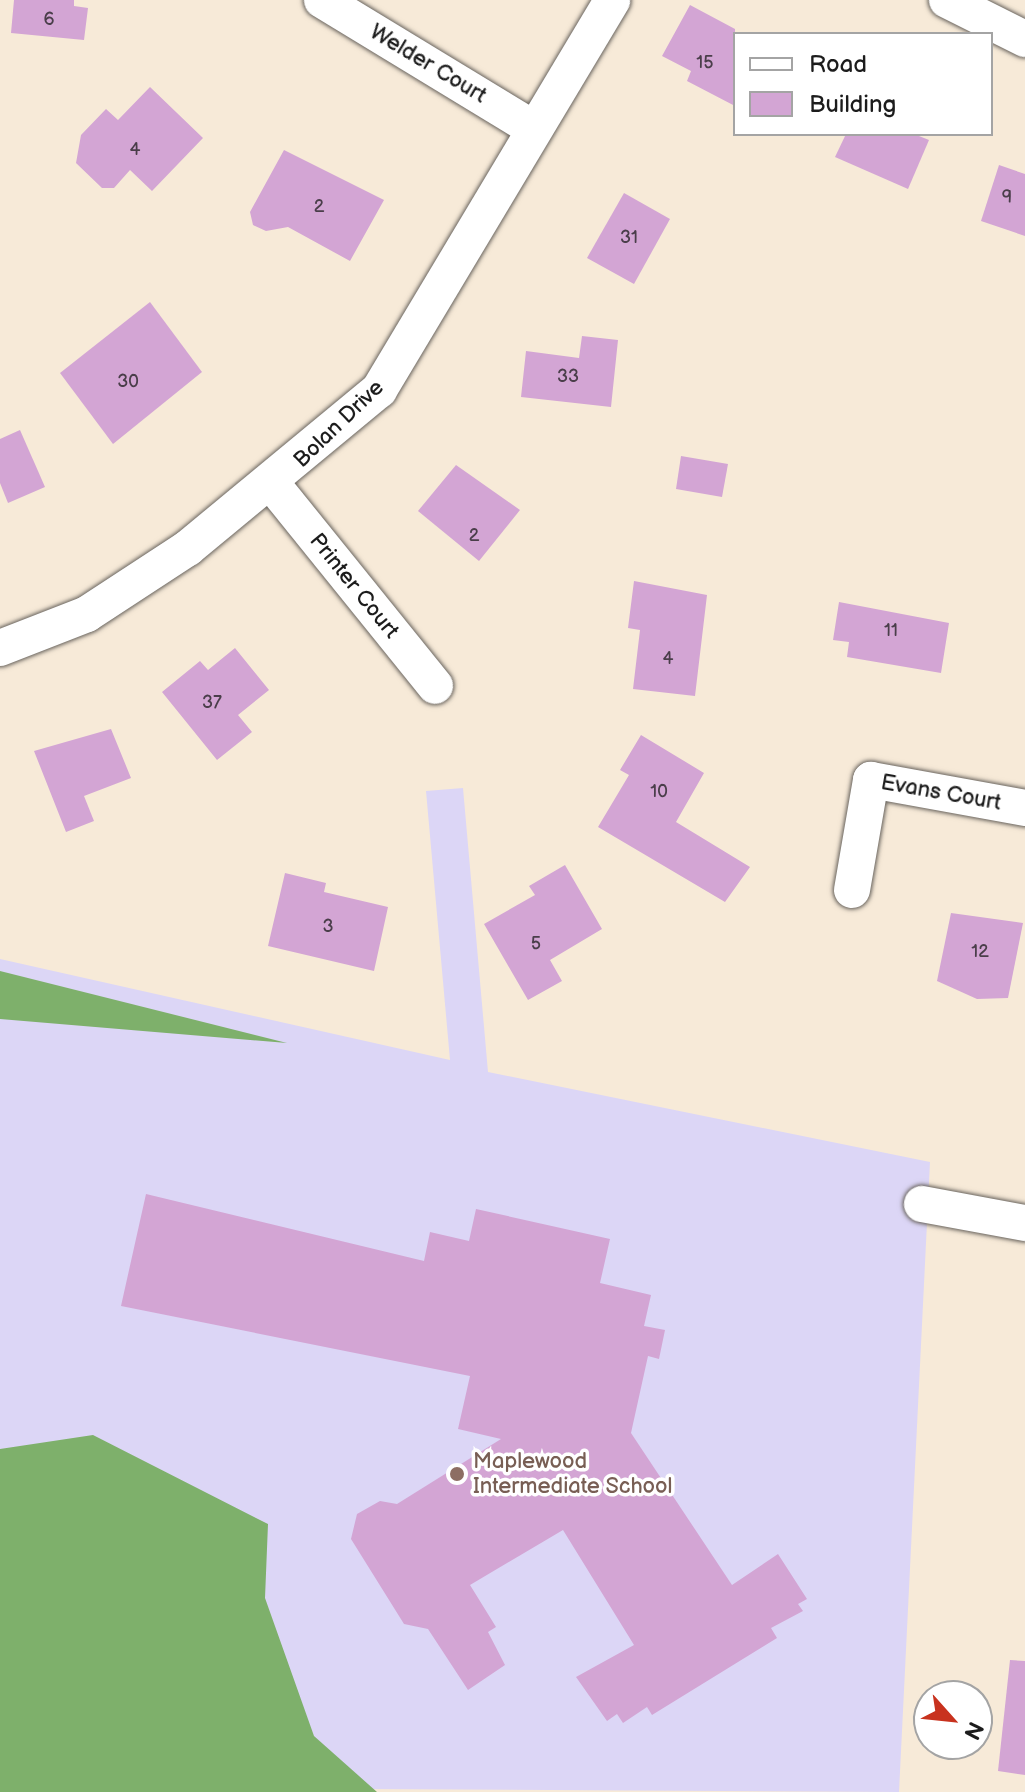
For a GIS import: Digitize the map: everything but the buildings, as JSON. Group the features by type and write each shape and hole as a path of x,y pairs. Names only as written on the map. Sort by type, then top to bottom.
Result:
{"street":[{"name":"Welder Court","path":"322,0 534,129"},
{"name":"Bolan Drive","path":"0,648 87,614 273,485 379,390 612,0"},
{"path":"947,0 1025,39"},
{"name":"Printer Court","path":"273,485 435,686"},
{"name":"Evans Court","path":"852,890 871,780 1025,808"},
{"path":"922,1204 1025,1223"}],"shaded area":[{"name":"Maplewood Intermediate School","path":"463,788 488,1072 930,1162 899,1792 0,1787 0,959 450,1060 426,791"}],"green space":[{"path":"0,971 287,1043 0,1019"},
{"path":"93,1435 268,1524 265,1598 314,1736 377,1792 0,1792 0,1449"}],"place":[{"name":"Maplewood Intermediate School","path":"457,1474"}]}
